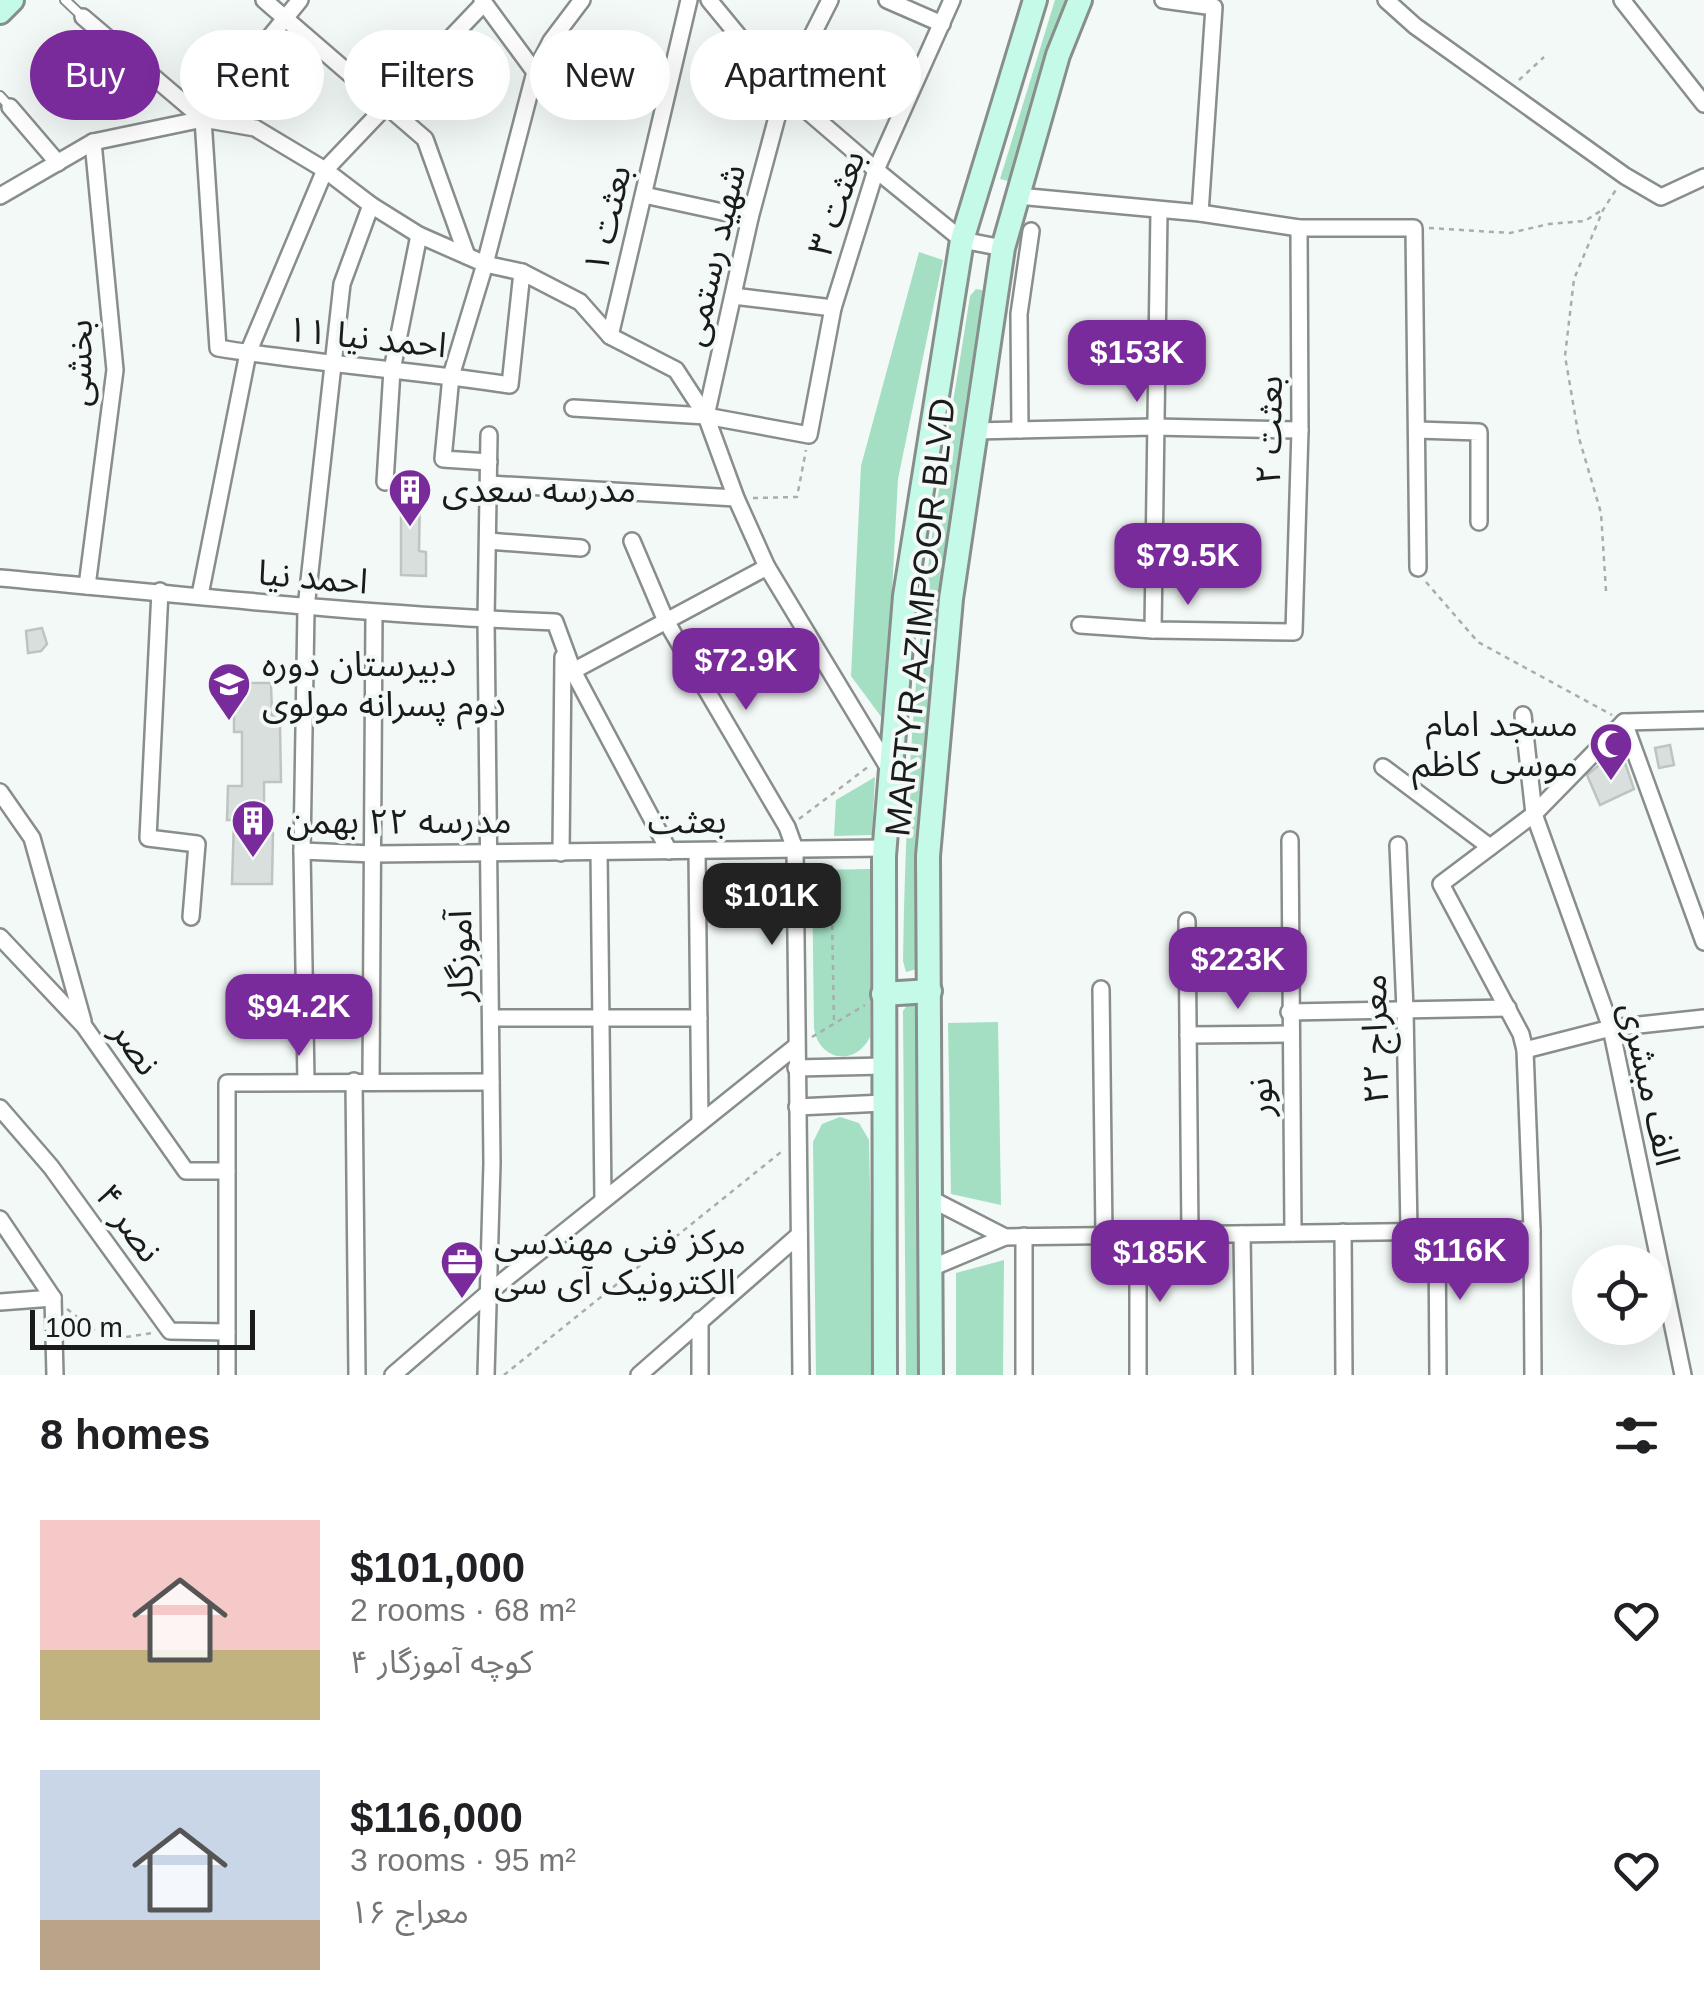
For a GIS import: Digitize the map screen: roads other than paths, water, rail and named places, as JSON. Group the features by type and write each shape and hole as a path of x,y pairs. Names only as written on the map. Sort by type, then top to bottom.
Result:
{"main road":[{"path":"0,12 12,0"},
{"name":"MARTYR AZIMPOOR BLVD","path":"885,1375 886,765 905,596 962,240 1035,0"},
{"name":"MARTYR AZIMPOOR BLVD","path":"932,1375 928,856 951,598 1002,248 1058,54 1080,0"},
{"path":"976,188 1018,196"},
{"path":"883,994 930,992"}],"street":[{"path":"264,0 344,69"},
{"path":"274,30 300,0"},
{"path":"559,30 582,0"},
{"name":"بعثت ۱","path":"610,336 690,0"},
{"path":"709,0 734,30"},
{"name":"شهید رستمی","path":"815,30 830,0"},
{"path":"888,0 942,24"},
{"name":"بعثت ۳","path":"706,416 808,435 833,308 876,170 952,0"},
{"path":"1163,0 1214,7 1200,213"},
{"path":"1386,0 1414,26 1625,176 1662,197 1704,177"},
{"path":"1622,0 1704,104"},
{"path":"456,30 483,1 530,65"},
{"path":"83,17 180,99"},
{"path":"489,462 443,459 451,376 530,91"},
{"path":"5,101 58,162"},
{"path":"0,196 93,142 194,120"},
{"name":"احمد نیا ۱۱","path":"203,120 218,348 510,385 522,272"},
{"path":"213,120 255,128 326,170 370,205 419,235 485,264 522,272 580,302 610,336 676,370 706,416 766,567 886,765"},
{"path":"200,596 248,352 326,170 373,120"},
{"path":"404,120 425,139 467,256"},
{"name":"شهید رستمی","path":"706,416 776,120"},
{"path":"818,120 962,240 1002,248"},
{"name":"بخشی","path":"87,586 115,370 93,142"},
{"path":"644,195 750,218"},
{"path":"1018,196 1200,213 1299,228 1414,228 1418,568"},
{"path":"306,1082 302,851 306,608 342,284 370,205"},
{"path":"1080,625 1153,630 1159,211"},
{"name":"بعثت ۲","path":"1153,630 1294,632 1300,430 1299,228"},
{"path":"1020,430 1019,314 1031,231"},
{"path":"385,482 392,370 419,235"},
{"path":"732,296 833,308"},
{"path":"573,408 706,416"},
{"path":"974,431 1154,427 1300,430"},
{"path":"1418,430 1478,432 1479,522"},
{"path":"486,620 490,435"},
{"path":"488,484 736,498"},
{"path":"488,541 581,548"},
{"path":"632,541 666,621 787,828 794,850 801,1375"},
{"path":"573,671 766,567"},
{"name":"احمد نیا","path":"0,578 306,608 555,622 564,645"},
{"path":"160,591 148,838 197,844 192,917"},
{"path":"358,1375 362,1081 373,854 374,613"},
{"name":"آموزگار","path":"486,620 491,1082 486,1375"},
{"path":"564,645 573,671 669,851"},
{"path":"562,852 564,645"},
{"name":"الف مبشری","path":"1523,715 1534,814 1611,1028 1683,1375"},
{"path":"1533,1375 1532,1230 1522,1034 1440,884 1534,814 1624,722 1704,720"},
{"path":"1624,722 1704,942"},
{"path":"1383,766 1490,847"},
{"path":"0,792 32,838 84,1026"},
{"name":"نور","path":"1290,840 1292,1233"},
{"name":"معراج ۲۲","path":"1398,845 1406,1010 1409,1232"},
{"name":"بعثت","path":"302,851 489,854 885,848"},
{"path":"698,851 700,1123"},
{"path":"599,852 603,1200"},
{"path":"1187,921 1190,1234"},
{"name":"نصر","path":"0,937 84,1026 186,1171 227,1171"},
{"path":"1101,989 1104,1236"},
{"path":"1289,1012 1508,1008"},
{"path":"490,1018 699,1018"},
{"path":"1525,1050 1611,1028 1704,1018"},
{"path":"1188,1035 1290,1034"},
{"path":"392,1375 794,1047"},
{"path":"796,1068 884,1066"},
{"path":"228,1375 227,1083 491,1082"},
{"path":"797,1107 884,1103"},
{"name":"نصر ۴","path":"0,1108 52,1167 170,1330 227,1332"},
{"path":"931,1199 1006,1237"},
{"path":"0,1219 53,1298 55,1375"},
{"path":"932,1268 1006,1237 1532,1230"},
{"path":"1437,1231 1438,1375"},
{"path":"1343,1232 1344,1375"},
{"path":"1242,1234 1244,1375"},
{"path":"639,1375 800,1235"},
{"path":"1138,1235 1138,1375"},
{"path":"1024,1236 1024,1375"},
{"path":"0,1302 53,1298"},
{"path":"700,1320 700,1375"}],"lane":[{"path":"65,0 83,17"}],"place":[{"name":"مدرسه سعدی","path":"410,528"},
{"name":"دبیرستان دوره دوم پسرانه مولوی","path":"229,722"},
{"name":"مسجد امام موسی کاظم","path":"1611,782"},
{"name":"مدرسه ۲۲ بهمن","path":"253,859"},
{"name":"مرکز فنی مهندسی الکترونیک آی سی","path":"462,1300"}]}
